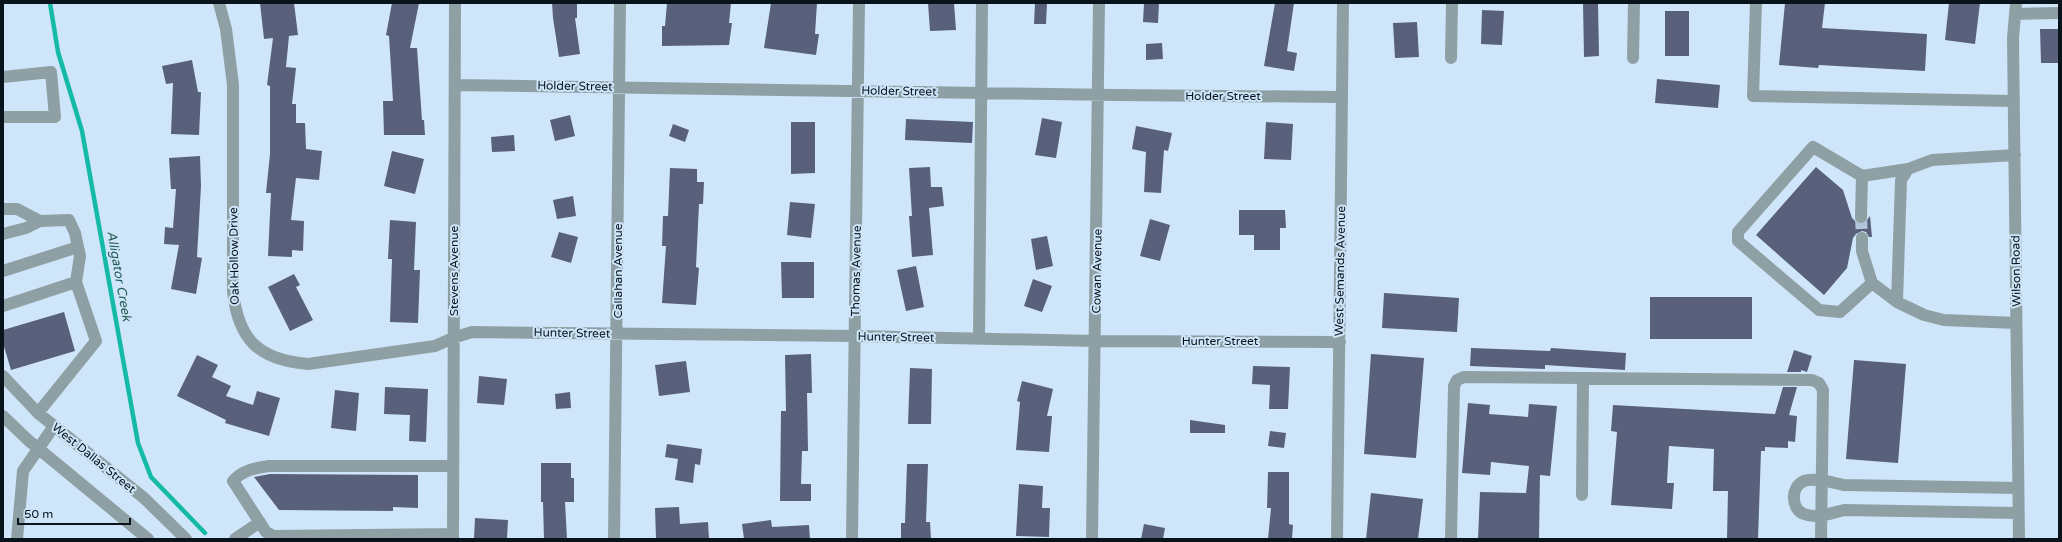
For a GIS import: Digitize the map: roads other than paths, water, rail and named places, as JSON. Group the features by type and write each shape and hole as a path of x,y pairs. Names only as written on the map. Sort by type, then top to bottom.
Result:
{"street":[{"name":"Oak Hollow Drive","path":"219,3 226,29 233,85 233,291 235,312 243,331 254,344 270,357 288,362 308,364 435,346 453,338"},
{"name":"Stevens Avenue","path":"453,537 455,3"},
{"name":"Callahan Avenue","path":"614,539 618,334 620,3"},
{"name":"Thomas Avenue","path":"852,539 859,3"},
{"path":"979,338 982,3"},
{"name":"Cowan Avenue","path":"1092,539 1096,341 1099,3"},
{"name":"West Semands Avenue","path":"1337,539 1343,3"},
{"path":"1451,58 1452,3"},
{"path":"1633,58 1634,3"},
{"path":"1756,3 1753,96 2014,101"},
{"path":"2015,9 2059,13"},
{"name":"Wilson Road","path":"2015,9 2014,101 2019,539"},
{"path":"3,77 51,72 55,117 3,117"},
{"name":"Holder Street","path":"455,85 858,90 1099,95 1342,97"},
{"path":"1872,283 1840,312 1819,310 1738,241 1738,232 1813,147 1862,176 1908,169 1932,160 2015,155"},
{"path":"1897,302 1901,180 1908,169"},
{"path":"1861,217 1862,176"},
{"path":"3,209 17,209 40,221"},
{"path":"3,234 26,228 40,221 69,220 75,233 80,256 76,282 96,341 38,413"},
{"path":"1862,238 1862,251 1872,283 1897,302 1924,315 1944,320 2016,324"},
{"path":"3,272 78,247"},
{"path":"3,306 76,282"},
{"name":"Hunter Street","path":"453,338 472,332 855,336 1096,341 1340,342"},
{"name":"West Dallas Street","path":"3,376 38,413 144,498 186,539"},
{"path":"1451,539 1454,386 1457,380 1464,377 1812,380 1819,383 1823,390 1820,539"},
{"path":"1582,495 1584,378"},
{"path":"3,416 38,448 148,539"},
{"path":"17,539 23,471 54,426"},
{"path":"453,466 269,466 249,470 240,474 233,481 266,532 274,536 453,537"},
{"path":"2018,488 1844,485 1822,481 1805,481 1798,485 1794,498 1795,505 1799,511 1805,514 1821,515 1844,510 2018,513"},
{"path":"235,539 260,522"}],"waterway":[{"name":"Alligator Creek","path":"50,3 58,52 82,131 138,443 151,477 205,533"}],"tunnel":[{"path":"1861,217 1862,238"}]}
